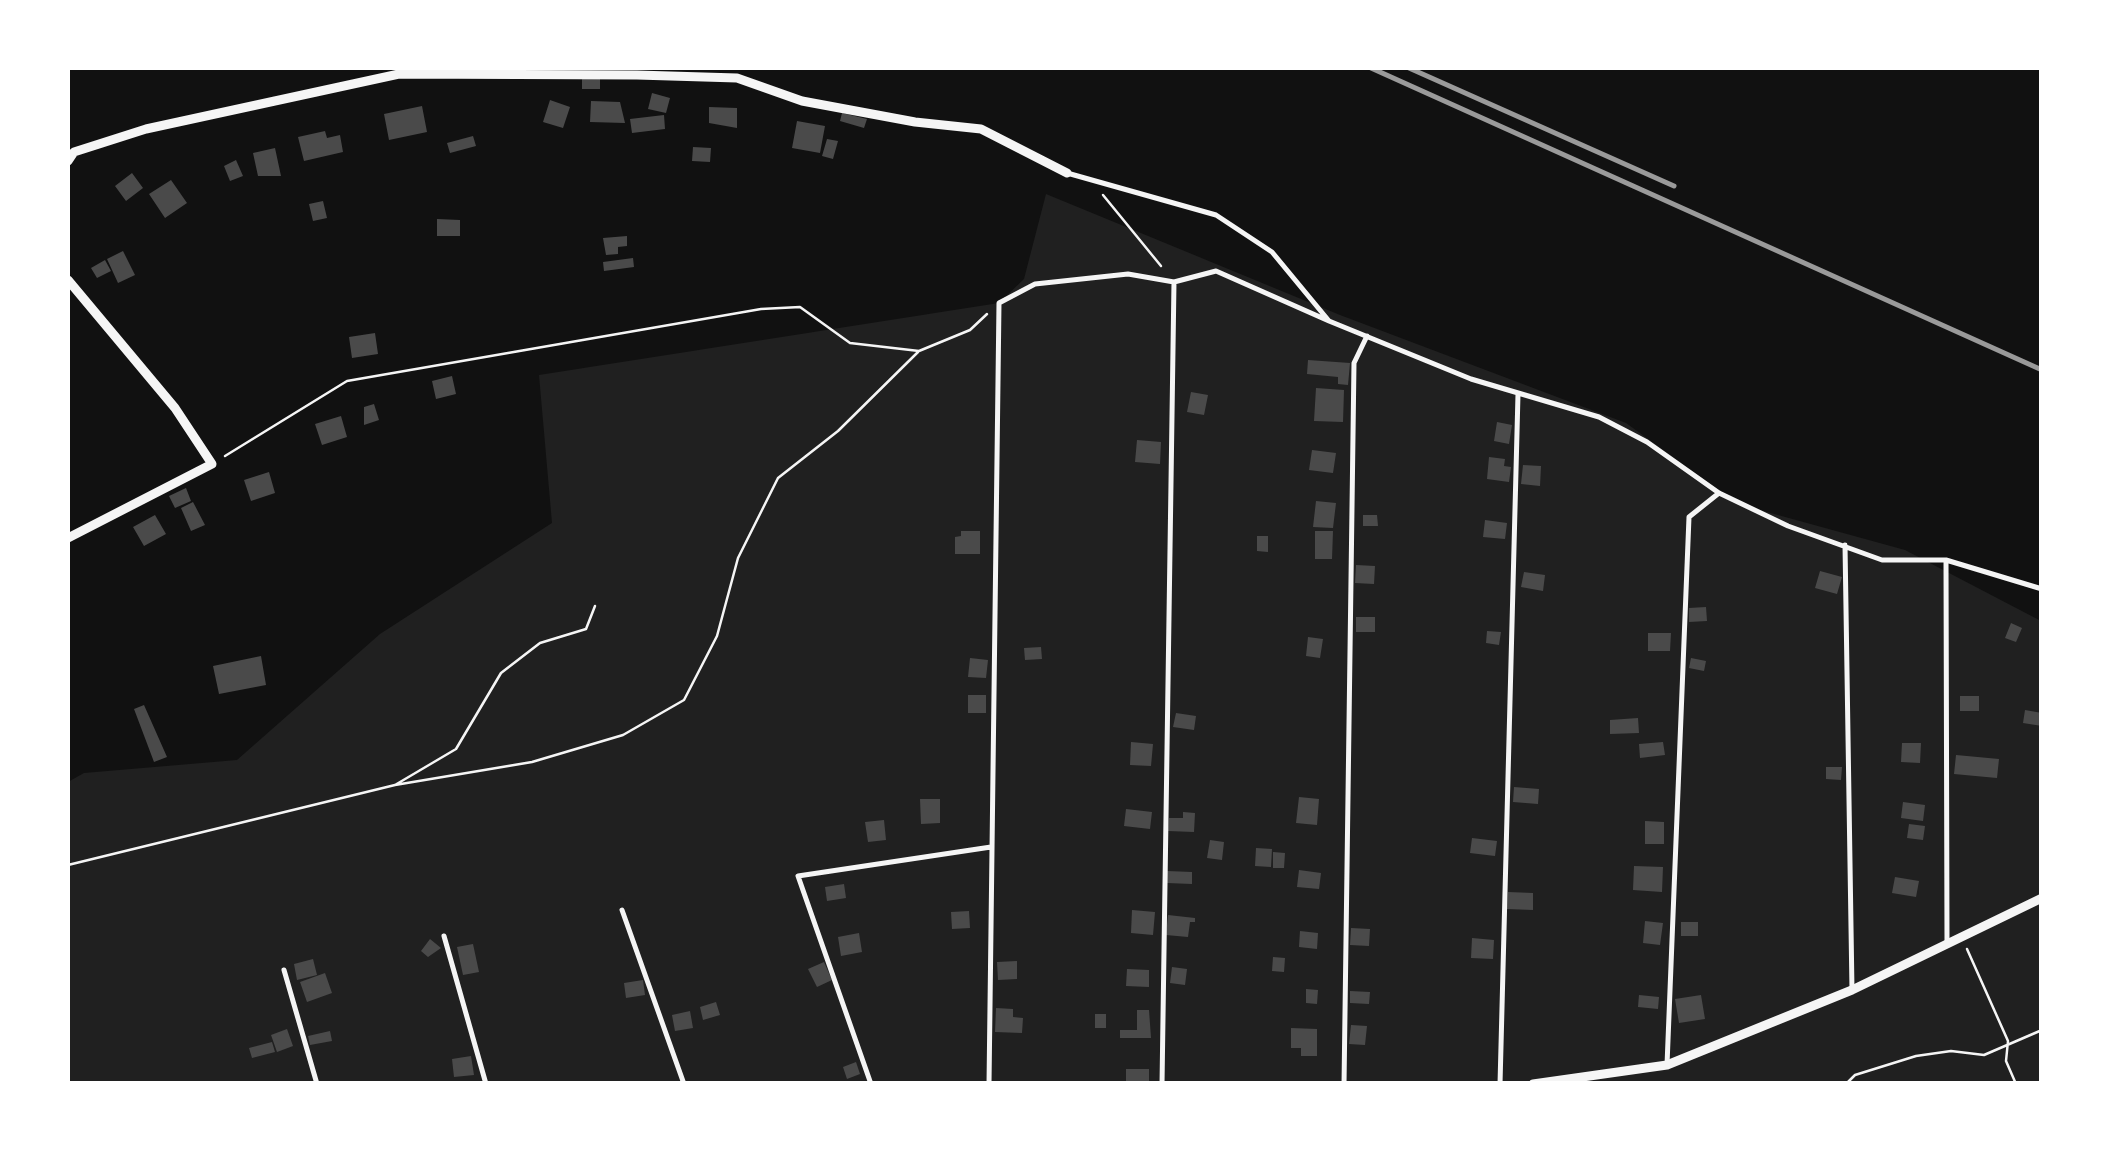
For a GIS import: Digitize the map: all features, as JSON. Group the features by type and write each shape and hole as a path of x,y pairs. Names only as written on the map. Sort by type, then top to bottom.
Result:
{"street":[{"path":"68,161 74,152 166,125 398,74 470,72 737,78 802,101 915,122 981,129 1067,173"},
{"path":"68,280 175,408 212,464 68,538"},
{"path":"1533,1084 1667,1064 1852,990 2042,898"}],"lane":[{"path":"1067,173 1216,215 1272,252 1329,321"},
{"path":"989,1084 998,303 1035,284 1128,274 1174,282 1216,271 1329,321 1518,394 1599,417 1648,442 1719,494 1788,526 1882,560 1946,560 2042,590"},
{"path":"1162,1084 1174,282"},
{"path":"1344,1084 1354,363 1367,336"},
{"path":"1500,1084 1518,394"},
{"path":"1667,1064 1689,518 1719,494"},
{"path":"1845,545 1852,990"},
{"path":"1946,560 1946,946"},
{"path":"872,1084 798,876 991,847"},
{"path":"622,910 684,1084"},
{"path":"444,936 486,1084"},
{"path":"284,970 317,1084"}],"path":[{"path":"1092,182 1174,282"},
{"path":"68,865 395,785 532,762 623,735 684,700 718,636 738,558 778,478 838,431 919,351 970,330 998,303"},
{"path":"212,464 347,381 761,309 800,307 850,343 919,351"},
{"path":"395,785 456,749 501,673 540,643 586,629 595,606"},
{"path":"1962,938 2008,1041 2006,1061 2016,1084"},
{"path":"1846,1084 1856,1075 1916,1056 1950,1051 1984,1055 2008,1041 2042,1030"}],"shaded area":[{"path":"1046,194 1340,315 1626,423 1738,504 1905,550 2041,621 2041,1083 68,1084 68,782 84,773 237,760 380,634 552,523 539,375 999,303 1024,279"}],"building":[{"path":"582,77 600,77 600,89 582,89"},
{"path":"652,93 670,98 666,113 648,109"},
{"path":"550,100 570,107 563,128 543,122"},
{"path":"591,101 620,102 625,123 590,122"},
{"path":"422,106 427,132 389,140 384,114"},
{"path":"709,107 737,108 737,128 709,123"},
{"path":"842,113 867,119 864,128 840,121"},
{"path":"664,115 665,129 632,133 630,119"},
{"path":"797,121 825,126 820,153 792,148"},
{"path":"325,131 327,138 340,135 343,152 304,161 298,137"},
{"path":"473,136 476,146 450,153 447,143"},
{"path":"827,139 838,141 833,159 822,156"},
{"path":"693,147 711,148 710,162 692,161"},
{"path":"275,148 281,176 258,176 253,153"},
{"path":"236,160 243,176 230,181 224,166"},
{"path":"132,173 143,188 126,201 115,186"},
{"path":"171,180 187,203 165,218 149,194"},
{"path":"323,201 327,218 313,221 309,204"},
{"path":"437,219 460,220 460,236 437,236"},
{"path":"627,236 627,246 618,247 618,254 606,255 603,238"},
{"path":"123,251 135,275 118,283 107,259"},
{"path":"633,258 634,267 604,271 603,262"},
{"path":"105,260 111,271 97,278 91,268"},
{"path":"375,333 378,354 352,358 349,337"},
{"path":"1308,360 1350,363 1348,385 1338,384 1338,377 1307,374"},
{"path":"452,376 456,394 436,399 432,381"},
{"path":"1316,388 1344,390 1343,422 1314,421"},
{"path":"1191,392 1208,395 1204,415 1187,412"},
{"path":"374,404 379,420 364,425 364,407"},
{"path":"341,416 347,437 322,445 315,424"},
{"path":"1497,422 1512,425 1509,444 1494,441"},
{"path":"1137,440 1161,442 1160,464 1135,462"},
{"path":"1312,450 1336,453 1333,473 1309,470"},
{"path":"1489,457 1505,459 1504,466 1511,467 1509,482 1487,479"},
{"path":"1523,465 1541,466 1540,486 1521,484"},
{"path":"269,472 275,493 251,501 244,480"},
{"path":"186,488 191,501 175,508 169,496"},
{"path":"1316,501 1336,503 1333,528 1313,527"},
{"path":"193,502 205,525 191,531 181,508"},
{"path":"155,515 166,534 144,546 133,527"},
{"path":"1363,515 1377,515 1378,526 1363,526"},
{"path":"1485,520 1507,523 1505,539 1483,537"},
{"path":"961,531 980,531 980,554 955,554 955,537 961,536"},
{"path":"1315,531 1333,531 1332,559 1315,559"},
{"path":"1257,536 1268,536 1268,552 1257,551"},
{"path":"1356,565 1375,566 1374,584 1355,583"},
{"path":"1820,571 1842,577 1837,594 1815,588"},
{"path":"1524,572 1545,575 1543,591 1521,587"},
{"path":"1706,607 1707,621 1689,622 1689,608"},
{"path":"1356,617 1375,617 1375,632 1356,632"},
{"path":"2011,623 2022,628 2016,642 2005,638"},
{"path":"1487,631 1501,632 1499,645 1486,643"},
{"path":"1648,633 1671,633 1670,651 1648,651"},
{"path":"1308,637 1323,639 1320,658 1306,656"},
{"path":"1041,647 1042,659 1025,660 1024,648"},
{"path":"261,656 266,685 219,694 213,666"},
{"path":"970,658 988,660 986,678 968,677"},
{"path":"1691,658 1706,661 1704,671 1689,668"},
{"path":"968,695 986,695 986,713 968,713"},
{"path":"1960,696 1979,696 1979,711 1960,711"},
{"path":"144,705 167,757 154,762 134,709"},
{"path":"2025,710 2042,713 2042,726 2023,723"},
{"path":"1176,713 1196,716 1194,730 1173,727"},
{"path":"1638,718 1639,733 1610,734 1610,720"},
{"path":"1131,742 1153,744 1151,766 1130,765"},
{"path":"1663,742 1665,755 1640,758 1639,744"},
{"path":"1902,743 1921,743 1920,763 1901,762"},
{"path":"1956,755 1999,759 1997,778 1954,774"},
{"path":"1826,767 1842,767 1841,780 1826,779"},
{"path":"1514,787 1539,789 1538,804 1513,802"},
{"path":"1299,797 1319,799 1317,825 1296,823"},
{"path":"920,799 940,799 940,823 921,824"},
{"path":"1903,802 1925,805 1923,821 1901,818"},
{"path":"1126,809 1152,812 1150,829 1124,826"},
{"path":"1183,812 1195,813 1194,832 1168,831 1169,818 1183,818"},
{"path":"884,820 886,840 868,842 865,822"},
{"path":"1645,821 1664,822 1664,844 1645,844"},
{"path":"1909,824 1925,826 1923,840 1907,838"},
{"path":"1472,838 1497,841 1495,856 1470,853"},
{"path":"1210,840 1224,842 1222,860 1207,858"},
{"path":"1256,848 1272,849 1271,867 1255,866"},
{"path":"1273,852 1285,853 1284,868 1273,868"},
{"path":"1634,866 1663,867 1662,892 1633,890"},
{"path":"1299,870 1321,873 1319,889 1297,887"},
{"path":"1167,871 1192,872 1192,884 1167,883"},
{"path":"1895,877 1919,881 1916,897 1892,893"},
{"path":"844,884 846,898 827,901 825,887"},
{"path":"1508,892 1533,893 1533,910 1507,909"},
{"path":"1132,910 1155,912 1153,935 1131,933"},
{"path":"969,911 970,928 952,929 951,912"},
{"path":"1168,915 1195,918 1195,922 1190,922 1188,937 1166,935"},
{"path":"1645,921 1663,923 1660,945 1643,943"},
{"path":"1681,922 1698,922 1698,936 1681,936"},
{"path":"1351,928 1370,929 1369,946 1350,945"},
{"path":"1300,931 1318,933 1317,949 1299,947"},
{"path":"859,933 862,952 841,956 838,937"},
{"path":"1472,938 1494,940 1493,959 1471,958"},
{"path":"430,939 441,948 428,957 421,951"},
{"path":"473,944 479,972 463,975 457,947"},
{"path":"1273,957 1285,958 1284,972 1272,971"},
{"path":"313,959 317,975 297,980 294,964"},
{"path":"1017,961 1017,979 998,980 997,962"},
{"path":"824,962 832,980 817,987 808,969"},
{"path":"1172,967 1187,969 1185,985 1170,983"},
{"path":"1127,969 1149,970 1149,987 1126,986"},
{"path":"325,973 332,993 307,1002 300,982"},
{"path":"643,980 645,995 626,998 624,983"},
{"path":"1306,989 1318,990 1317,1004 1306,1003"},
{"path":"1350,991 1370,992 1369,1004 1350,1003"},
{"path":"1639,995 1659,997 1658,1009 1638,1007"},
{"path":"1701,995 1705,1019 1679,1023 1675,999"},
{"path":"716,1002 720,1015 703,1020 700,1007"},
{"path":"996,1008 1013,1009 1013,1017 1023,1018 1022,1033 995,1032"},
{"path":"1137,1010 1149,1010 1151,1038 1120,1038 1120,1030 1137,1030"},
{"path":"690,1011 693,1028 675,1031 672,1015"},
{"path":"1095,1014 1106,1014 1106,1028 1095,1028"},
{"path":"1351,1025 1367,1026 1365,1045 1349,1044"},
{"path":"1291,1028 1317,1029 1317,1056 1301,1056 1301,1048 1291,1048"},
{"path":"287,1029 293,1046 277,1052 271,1035"},
{"path":"330,1031 332,1041 310,1045 308,1036"},
{"path":"272,1042 275,1052 252,1058 249,1048"},
{"path":"471,1056 474,1075 454,1077 452,1059"},
{"path":"856,1062 860,1074 847,1079 843,1067"},
{"path":"1126,1069 1149,1069 1149,1084 1126,1084"}],"railway":[{"path":"1371,68 2042,370"},
{"path":"1409,68 1674,186"}]}
